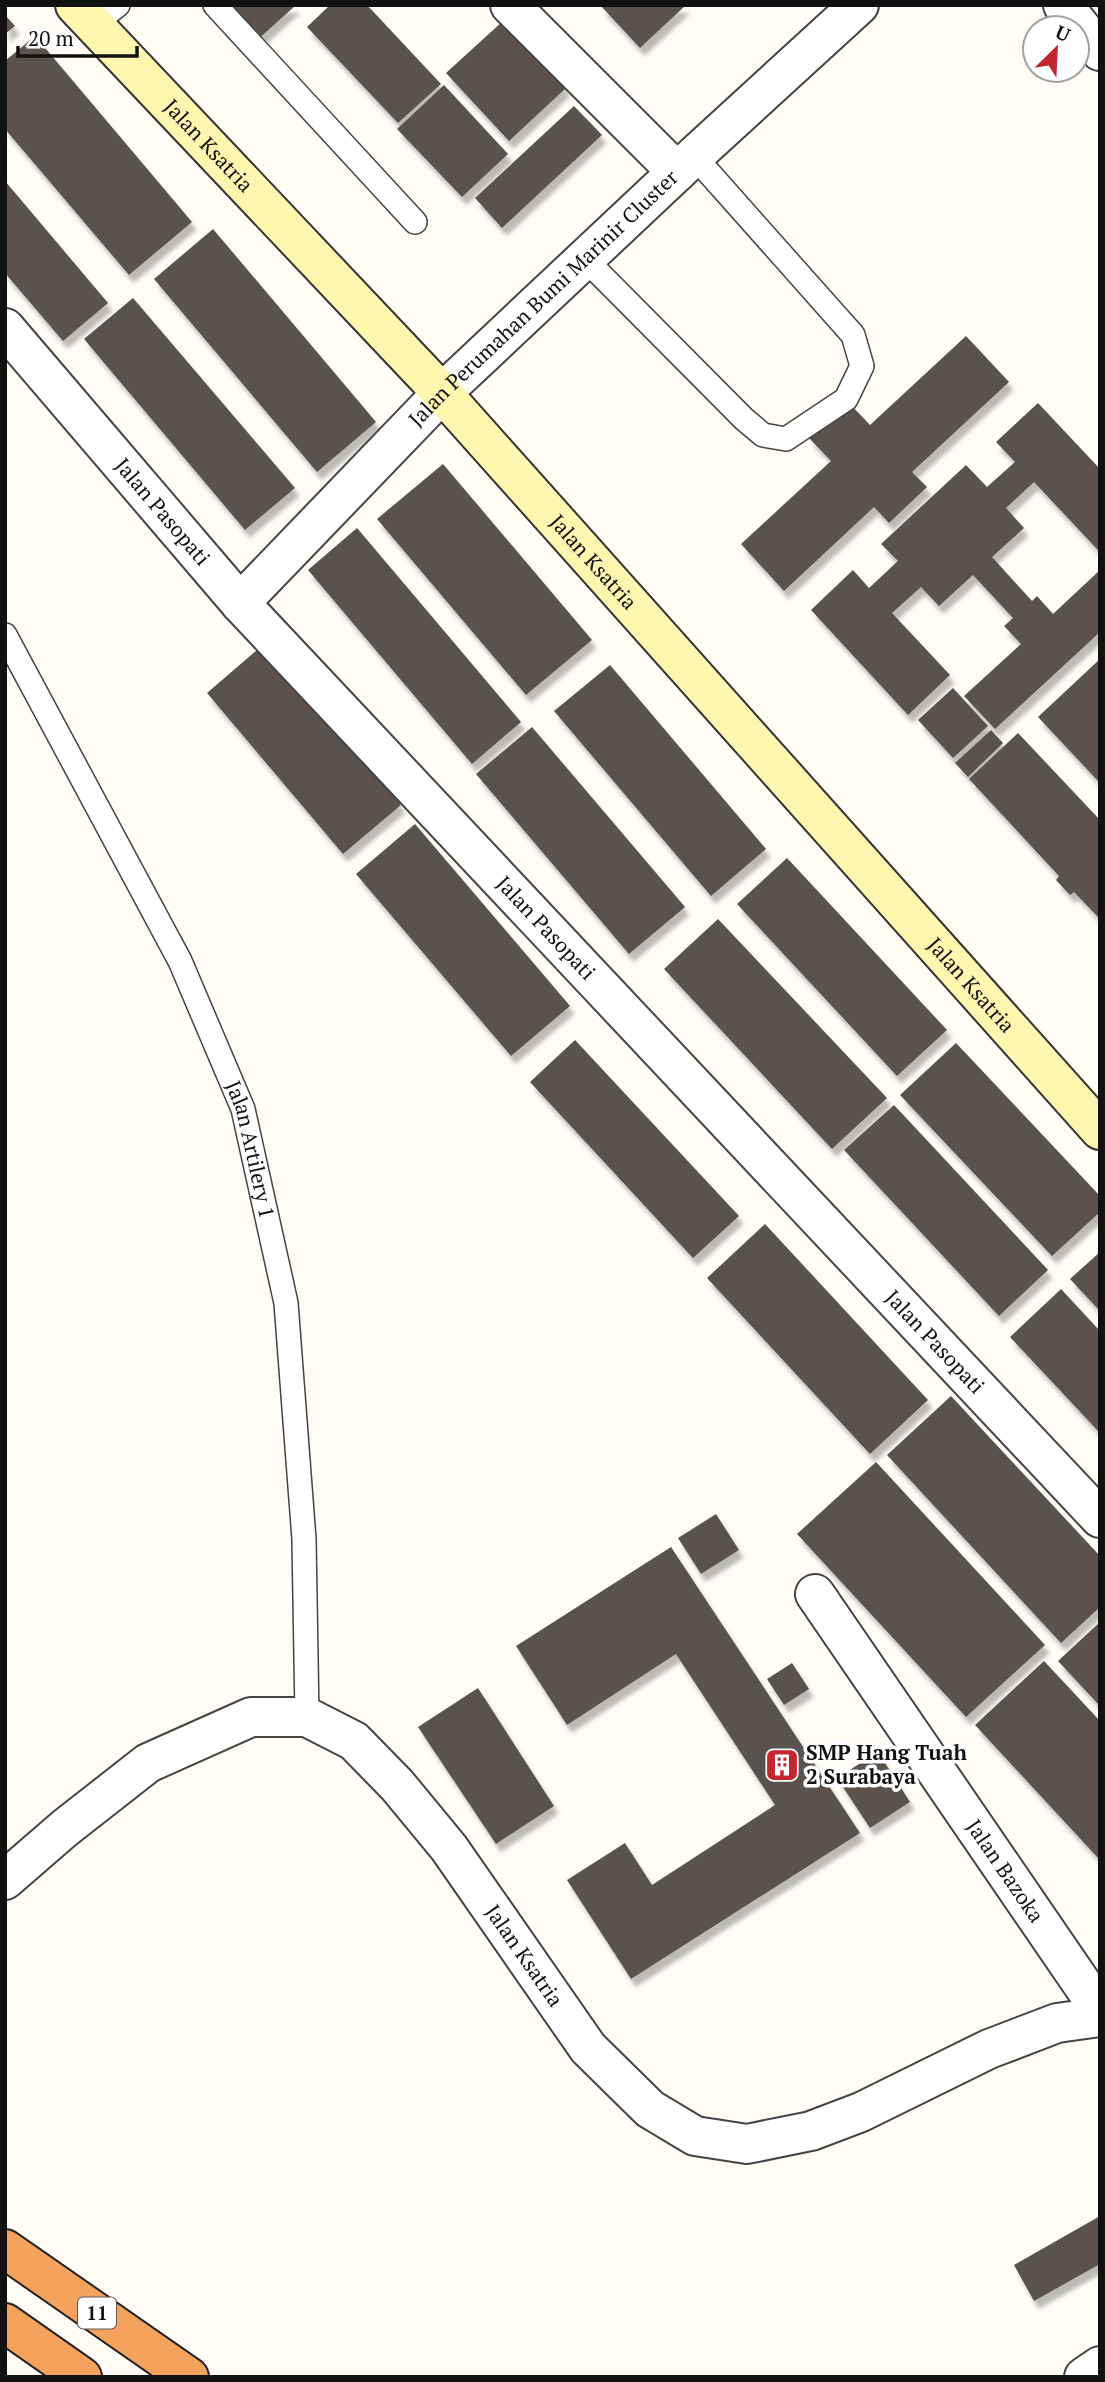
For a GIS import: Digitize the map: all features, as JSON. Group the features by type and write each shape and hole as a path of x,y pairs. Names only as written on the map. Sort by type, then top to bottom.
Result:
{"highway":[{"name":"11","path":"5,2249 190,2377"},
{"path":"5,2323 82,2377"}],"street":[{"path":"510,5 686,164"},
{"name":"Jalan Perumahan Bumi Marinir Cluster","path":"240,603 442,393 859,5"},
{"path":"1063,5 1100,51"},
{"name":"Jalan Ksatria","path":"96,11 442,393 1100,1129"},
{"name":"Jalan Pasopati","path":"5,328 240,603 1100,1518"},
{"name":"Jalan Bazoka","path":"815,1594 1100,2010"},
{"name":"Jalan Ksatria","path":"5,1880 65,1828 148,1763 251,1717 307,1717 354,1741 397,1785 449,1848 588,2048 650,2109 695,2136 747,2144 811,2131 861,2112 989,2049 1057,2023 1100,2017"},
{"path":"1084,2377 1100,2366"}],"lane":[{"path":"215,5 415,222"},
{"path":"584,259 763,435 786,439 846,399 862,366 853,335 686,164"},
{"name":"Jalan Artilery 1","path":"5,635 180,961 243,1109 286,1303 304,1539 307,1717"}],"building":[{"path":"221,5 296,5 255,42"},
{"path":"330,5 367,5 441,84 398,123 307,27"},
{"path":"600,5 686,5 640,48"},
{"path":"5,15 15,26 5,34"},
{"path":"503,21 566,88 509,141 446,73"},
{"path":"35,36 192,222 129,275 5,129 5,61"},
{"path":"444,85 508,154 462,197 397,129"},
{"path":"574,106 602,135 502,228 475,198"},
{"path":"5,181 108,303 63,341 5,273"},
{"path":"213,229 376,422 317,472 154,279"},
{"path":"133,298 295,488 245,530 84,339"},
{"path":"966,336 1009,382 912,472 927,487 889,523 874,507 784,591 741,544 831,461 809,438 848,402 870,425"},
{"path":"1038,403 1100,469 1100,548 1098,550 1034,482 1006,508 1024,528 992,557 1032,601 1037,596 1053,614 1100,570 1100,632 995,729 964,696 1021,644 1004,626 1013,618 973,575 939,606 921,587 892,613 950,675 908,715 811,610 853,570 869,588 898,561 881,544 966,465 987,487 1015,462 996,442"},
{"path":"443,464 592,640 526,695 377,519"},
{"path":"357,528 521,722 472,764 308,570"},
{"path":"264,644 401,805 343,854 207,693"},
{"path":"1100,659 1100,783 1038,717"},
{"path":"610,665 766,849 711,896 554,711"},
{"path":"953,688 988,726 953,758 918,720"},
{"path":"532,727 685,907 629,954 476,774"},
{"path":"991,730 1003,743 968,777 955,763"},
{"path":"1018,733 1100,820 1100,919 1074,892 1070,895 1056,880 1059,876 969,779"},
{"path":"415,824 570,1006 511,1056 356,874"},
{"path":"787,858 947,1030 897,1076 737,904"},
{"path":"718,919 887,1098 832,1149 664,969"},
{"path":"575,1040 739,1216 693,1258 530,1082"},
{"path":"956,1043 1100,1196 1100,1212 1052,1256 900,1095"},
{"path":"894,1105 1048,1270 999,1316 844,1150"},
{"path":"765,1224 928,1400 870,1454 707,1278"},
{"path":"1100,1252 1100,1311 1070,1279"},
{"path":"1061,1289 1100,1331 1100,1433 1010,1337"},
{"path":"951,1396 1100,1556 1100,1607 1061,1643 887,1455"},
{"path":"876,1462 1045,1645 966,1717 797,1534"},
{"path":"716,1514 739,1550 701,1574 678,1538"},
{"name":"SMP Hang Tuah 2 Surabaya","path":"671,1547 860,1833 631,1979 567,1880 625,1843 652,1885 775,1805 676,1654 567,1725 516,1646"},
{"path":"1100,1622 1100,1706 1058,1661"},
{"path":"1044,1661 1100,1721 1100,1860 975,1725"},
{"path":"792,1663 809,1689 784,1705 767,1679"},
{"path":"478,1688 554,1806 496,1844 418,1727"},
{"path":"878,1752 910,1802 870,1828 837,1778"},
{"path":"1100,2216 1100,2264 1034,2301 1014,2265"}],"place":[{"name":"SMP Hang Tuah 2 Surabaya","path":"782,1765"}]}
